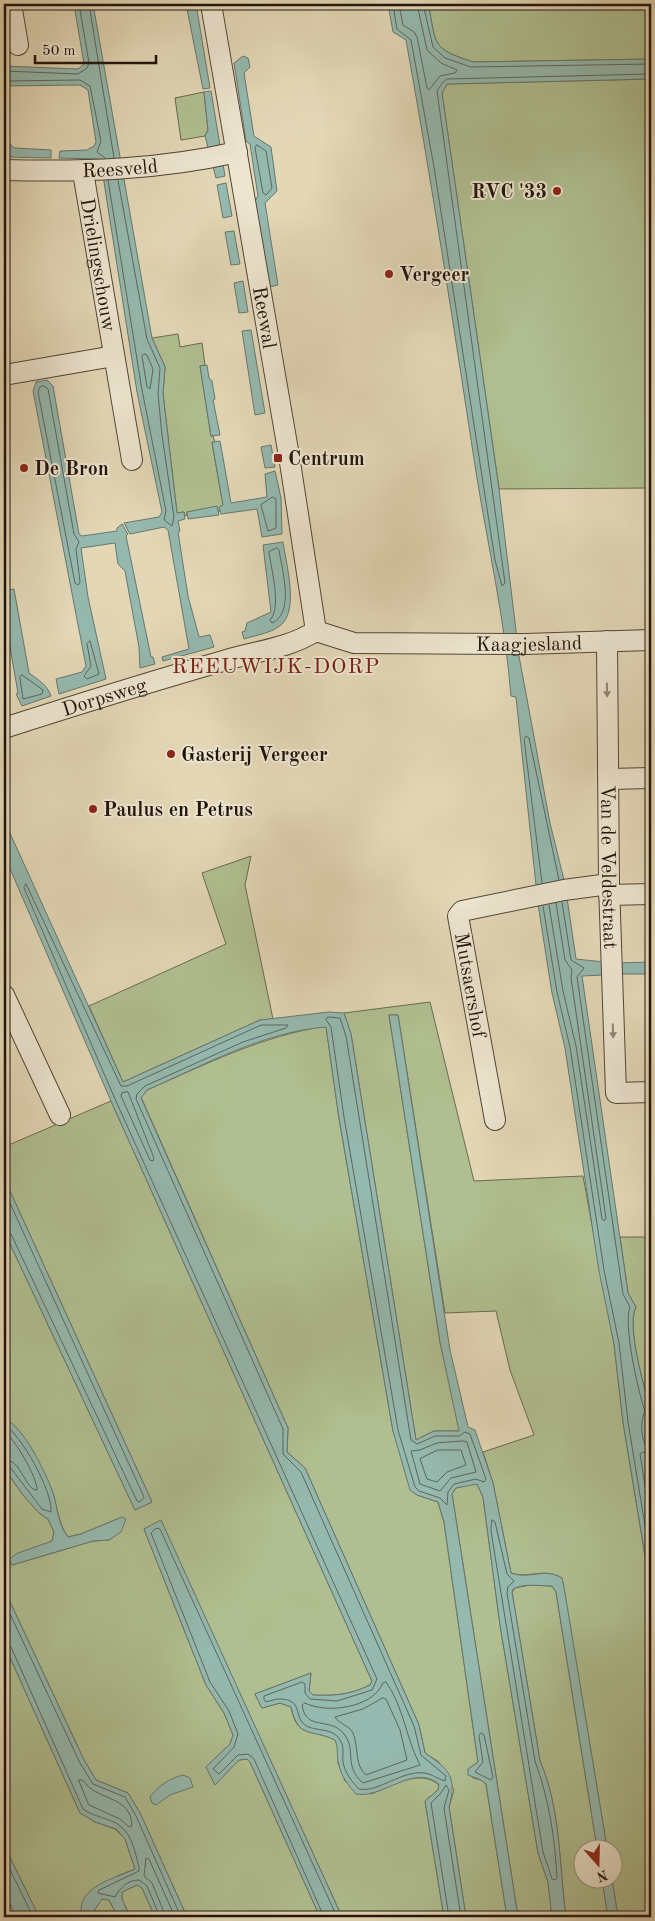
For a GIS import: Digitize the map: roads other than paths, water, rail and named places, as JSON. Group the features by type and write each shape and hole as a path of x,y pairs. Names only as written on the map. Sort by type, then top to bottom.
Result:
{"street":[{"path":"11,4 18,45"},
{"name":"Reewal","path":"211,4 231,154 289,456 316,631"},
{"name":"Reesveld","path":"4,170 90,172 130,169 231,154"},
{"name":"Drielingschouw","path":"90,172 114,356 132,460"},
{"name":"Drielingschouw","path":"4,375 114,356"},
{"name":"Kaagjesland","path":"316,631 354,642 525,644 651,640"},
{"name":"Dorpsweg","path":"4,728 225,660 300,641 316,631"},
{"name":"Van de Veldestraat","path":"607,641 609,889 616,1093 651,1092"},
{"path":"609,779 651,778"},
{"name":"Mutsaershof","path":"495,1120 458,916 462,910 564,890 609,889 651,894"},
{"path":"4,995 60,1116"}],"water":[{"path":"74,4 93,4 152,338 165,367 163,394 177,513 184,512 185,519 178,521 180,531 178,532 188,596 199,637 210,635 214,647 163,661 162,657 189,649 168,530 164,527 130,534 124,523 159,517 162,512 137,392 101,163 99,159 59,158 60,151 87,150 94,146 96,142 88,90 80,85 4,86 4,66 78,69 84,64"},
{"path":"186,4 196,4 210,88 203,89"},
{"path":"388,4 428,4 438,43 449,53 473,62 651,59 651,79 447,84 442,93 499,489 519,656 550,823 565,884 576,959 604,962 604,975 582,976 628,1293 636,1307 633,1316 634,1341 643,1384 651,1409 651,1415 647,1416 651,1464 651,1592 623,1422 614,1344 599,1271 565,1048 552,993 538,904 516,697 511,696 500,612 406,40 393,32"},
{"path":"243,56 248,58 250,67 244,73 254,136 271,147 277,191 265,203 278,285 269,287 255,201 258,196 250,144 246,141 234,63"},
{"path":"211,91 225,176 216,178 205,136 208,130 204,92"},
{"path":"4,112 10,144 14,148 51,150 51,158 4,157"},
{"path":"226,183 232,216 223,218 217,185"},
{"path":"234,231 240,264 231,265 225,232"},
{"path":"243,281 248,312 239,313 234,283"},
{"path":"251,330 265,413 255,415 242,331"},
{"path":"207,365 209,378 212,381 215,399 213,400 220,435 211,436 200,366"},
{"path":"47,380 53,386 79,534 82,536 117,531 117,528 122,524 128,534 126,536 151,657 153,657 155,664 140,668 139,647 125,571 118,564 115,543 81,548 88,597 106,679 59,694 56,679 82,672 86,666 33,391 36,382"},
{"path":"220,441 231,503 267,497 265,474 275,471 281,498 282,534 262,537 257,509 221,514 219,507 223,505 212,442"},
{"path":"271,445 275,467 265,468 261,447"},
{"path":"217,506 219,515 188,519 187,512"},
{"path":"283,542 290,584 290,606 287,616 283,623 275,629 244,639 242,632 245,631 247,623 271,612 263,545"},
{"path":"14,589 29,673 45,686 51,696 22,706 16,694 18,693 6,624 4,624 4,590"},
{"path":"4,820 123,1082 260,1020 329,1012 344,1013 351,1034 416,1440 434,1431 459,1431 440,1342 389,1015 398,1015 450,1350 468,1427 475,1430 493,1483 511,1573 518,1575 543,1573 555,1575 562,1578 565,1593 605,1838 595,1838 556,1592 552,1586 532,1585 517,1587 512,1592 540,1761 547,1780 556,1818 566,1917 552,1917 548,1882 538,1853 500,1625 483,1497 477,1484 456,1488 452,1494 518,1917 507,1917 486,1784 468,1775 468,1769 478,1762 444,1522 438,1502 417,1495 410,1490 393,1431 339,1118 326,1027 279,1035 234,1051 147,1090 141,1098 288,1428 287,1452 305,1468 419,1725 425,1753 446,1770 452,1781 449,1807 466,1917 444,1917 425,1801 438,1790 439,1784 419,1777 377,1792 356,1794 341,1773 335,1740 302,1729 294,1717 291,1707 280,1703 262,1708 255,1694 311,1673 309,1691 313,1695 349,1693 370,1685 372,1681 111,1101 4,855"},
{"path":"651,962 651,974 618,974 618,963"},
{"path":"4,1178 152,1502 135,1510 4,1231"},
{"path":"4,1419 19,1430 34,1452 51,1487 60,1522 68,1537 81,1534 122,1517 126,1519 121,1532 109,1540 93,1541 12,1565 9,1559 18,1553 52,1541 54,1532 48,1519 39,1513 23,1495 4,1468"},
{"path":"161,1520 342,1917 320,1917 250,1762 247,1759 239,1760 215,1785 206,1767 230,1744 233,1735 224,1713 206,1685 144,1529"},
{"path":"4,1589 84,1760 96,1780 128,1793 140,1813 187,1917 155,1917 142,1888 137,1885 122,1892 122,1899 130,1917 118,1917 109,1900 102,1899 94,1911 95,1917 82,1917 81,1907 84,1898 90,1891 108,1880 135,1869 125,1839 116,1829 95,1822 80,1813 4,1644"},
{"path":"183,1775 190,1778 193,1787 170,1795 156,1805 152,1803 150,1797 157,1789 173,1778"},
{"path":"4,1845 39,1917 16,1917 4,1890"},
{"path":"603,1888 613,1888 618,1917 608,1917"}],"place":[{"name":"RVC '33","path":"557,191"},
{"name":"Vergeer","path":"389,274"},
{"name":"Centrum","path":"278,458"},
{"name":"De Bron","path":"24,468"},
{"name":"Gasterij Vergeer","path":"171,754"},
{"name":"Paulus en Petrus","path":"93,809"}],"district":[{"name":"REEUWIJK-DORP","path":"276,665"}]}
